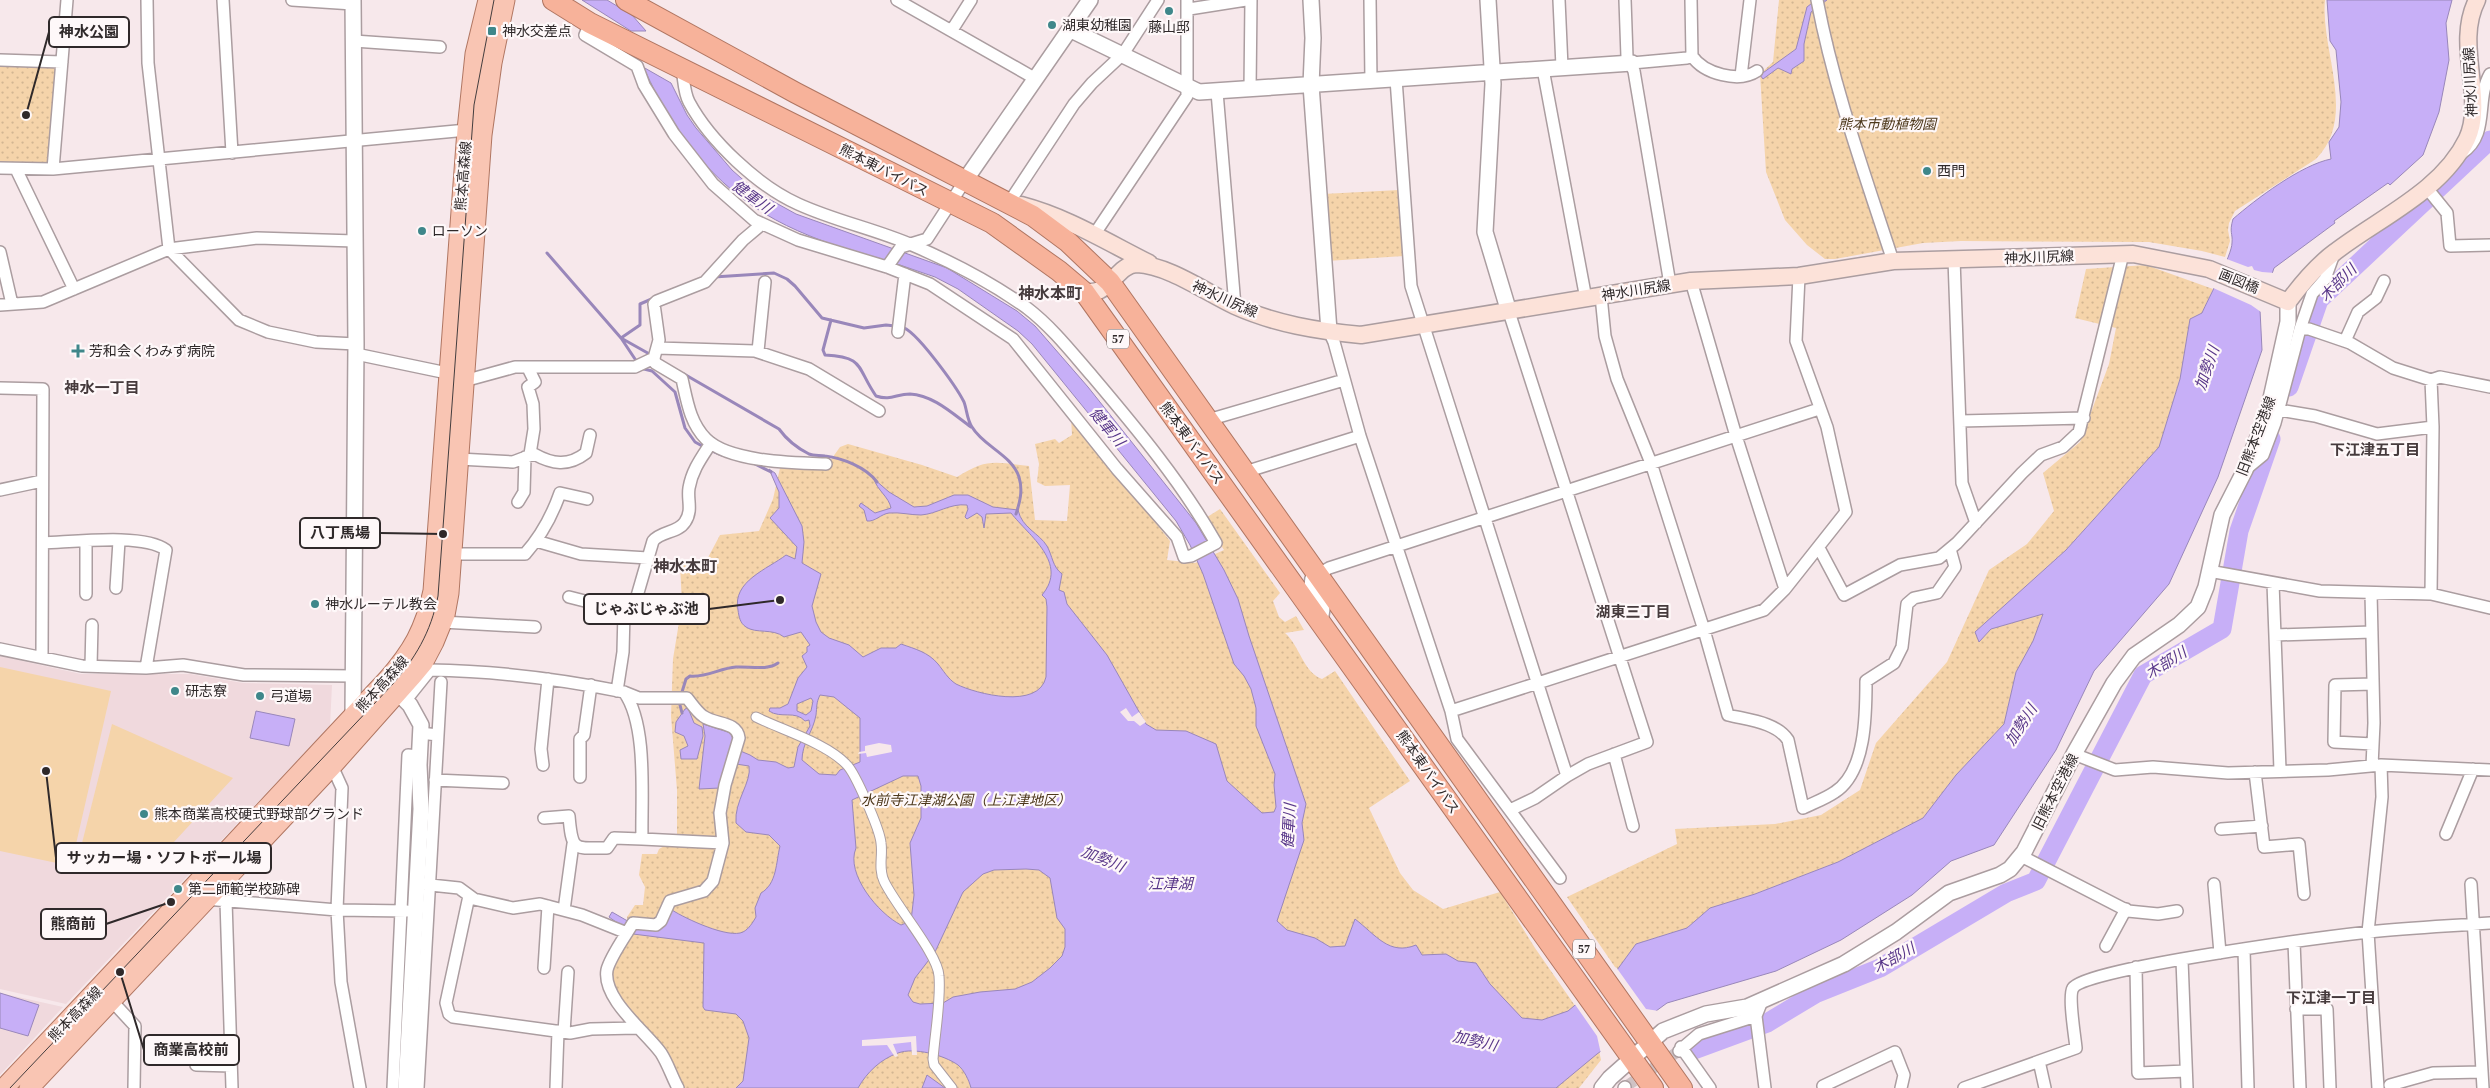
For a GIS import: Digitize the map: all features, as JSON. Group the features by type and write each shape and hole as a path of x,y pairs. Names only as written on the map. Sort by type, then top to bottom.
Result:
{"highway":[{"name":"熊本東バイパス","path":"552,0 590,23 992,223 1059,271 1085,293 1322,622 1653,1088"},
{"name":"熊本東バイパス","path":"626,0 796,93 1007,200 1033,216 1068,242 1110,282 1317,574 1450,745 1525,867 1682,1088"}],"main road":[{"name":"熊本高森線","path":"29,1088 332,766 396,691 423,663 442,622 449,593 459,459 456,377 467,130 475,54 488,0"},
{"name":"熊本高森線","path":"4,1088 162,922 353,716 396,691 426,619 432,597 482,134 492,63 505,0"},
{"name":"神水川尻線","path":"2288,302 2317,267 2334,252 2426,187 2436,179 2456,156 2467,138 2472,124 2467,43 2472,10 2478,0"},
{"path":"1007,200 1044,211 1162,270"},
{"name":"神水川尻線","path":"1085,293 1100,290 1127,267 1135,264 1162,270 1235,306 1270,319 1329,331 1361,334 1509,312 1670,284 1799,276 1893,261 2122,254 2166,260 2209,269"},
{"name":"画図橋","path":"2209,269 2288,302"}],"street":[{"path":"53,169 67,0"},
{"path":"147,0 148,63 169,249 239,320 268,332 356,349 456,377 515,367 635,366 655,353 758,352 809,369 879,411"},
{"path":"223,0 232,153"},
{"path":"292,0 353,2 356,349 353,716"},
{"path":"952,30 971,0"},
{"path":"887,267 906,246 927,239 1090,0"},
{"path":"1007,200 1074,104 1092,82 1123,54 1158,0"},
{"path":"1094,235 1186,96 1188,87 1188,5 1246,0"},
{"path":"1250,90 1251,0"},
{"path":"1311,0 1313,38 1311,85 1329,331 1360,436 1451,711 1450,745 1510,810 1560,878"},
{"path":"1370,0 1372,81"},
{"path":"1488,0 1492,72 1485,232 1646,742 1588,764 1535,798 1510,810"},
{"path":"1559,0 1562,67"},
{"path":"1625,0 1627,57 1632,62 1670,284"},
{"path":"1691,0 1692,56 1696,61 1719,74 1750,76 1758,71"},
{"path":"1741,76 1750,0"},
{"path":"1817,0 1823,34 1844,109 1893,261"},
{"path":"902,1 1036,79"},
{"path":"590,23 585,35 638,66 644,85 674,134 713,184 754,220 798,240 887,267 930,284 1013,339 1117,469 1177,537 1184,557 1191,556 1216,543 1204,522 1137,428 1068,348 1029,309 950,262 798,204 770,187 736,160 704,126 688,100 682,69"},
{"path":"1071,30 1200,92 1544,69 1687,58 1692,56"},
{"path":"354,41 440,47"},
{"path":"0,60 62,62"},
{"path":"1544,69 1594,297 1617,379 1651,463 1704,630 1728,715 1769,725 1783,733 1788,740 1803,808 1835,792 1847,781 1860,748 1866,722 1866,681 1894,663 1902,647 1906,604 1914,598 1937,593 1955,567 1950,549"},
{"path":"2456,156 2476,142 2483,128 2486,82 2490,74"},
{"path":"1396,79 1411,286 1422,326 1568,776"},
{"path":"1217,92 1235,306"},
{"path":"0,168 53,169 467,130"},
{"path":"16,169 74,289"},
{"path":"2426,187 2447,213 2450,246 2490,245"},
{"path":"762,224 743,240 705,282 657,301 654,304 659,340 655,353 655,363 682,379 687,407 705,438 711,443 746,456 775,462 826,464"},
{"path":"0,305 43,302 169,249 257,238 355,241"},
{"path":"0,252 12,304"},
{"path":"2245,470 2263,455 2279,410 2300,329 2312,294 2325,279 2334,252"},
{"path":"1818,548 1844,595 1900,566 1939,558 2042,455 2063,447 2079,432 2084,418 2122,254"},
{"path":"1954,259 1962,483 1976,523"},
{"path":"898,332 905,274"},
{"path":"1451,711 1764,610 1785,589 1818,548 1846,512 1834,452 1817,396 1796,341 1799,276"},
{"path":"2346,341 2353,329 2358,312 2376,298 2384,281"},
{"path":"758,352 765,282"},
{"path":"1691,282 1736,436 1785,589"},
{"name":"旧熊本空港線","path":"1602,1088 1628,1052 1646,1037 1683,1022 1762,1001 1844,964 1896,932 1949,893 2000,875 2010,869 2021,856 2074,754 2114,683 2134,656 2180,625 2198,607 2206,587 2222,515 2245,470 2268,412 2288,322 2288,302"},
{"path":"2300,329 2309,329 2346,341 2393,368 2431,380 2440,377 2490,387"},
{"path":"518,502 524,492 527,456 534,429 533,404 528,387 535,382 528,368"},
{"path":"1208,420 1344,380"},
{"path":"2431,380 2433,427 2431,594"},
{"path":"0,388 43,389 42,657"},
{"path":"1322,622 1324,609 1310,585 1311,578 1317,574 1566,490 1820,409"},
{"path":"2279,410 2315,416 2377,434 2433,427"},
{"path":"1960,421 2084,418"},
{"path":"459,459 513,462 527,456 560,463 586,453 590,435"},
{"path":"1245,472 1360,436"},
{"path":"569,597 628,612 635,603 656,536 684,524 689,514 689,490 694,468 711,443"},
{"path":"0,490 42,480"},
{"path":"452,554 526,554 553,514 560,494 572,498 587,499"},
{"path":"43,543 119,541 158,544 166,550 146,668"},
{"path":"116,588 119,541"},
{"path":"536,541 582,554 648,558"},
{"path":"86,542 86,594"},
{"path":"2209,571 2320,591 2431,594 2490,608"},
{"path":"2273,583 2280,770"},
{"path":"2371,593 2373,744 2382,797 2368,932 2378,1088"},
{"path":"624,612 620,691 632,703 639,724 642,839"},
{"path":"442,622 535,627"},
{"path":"91,666 92,625"},
{"path":"2275,635 2372,632"},
{"path":"0,649 91,666 146,668 183,666 244,675 354,676"},
{"path":"418,1088 423,884 419,756 421,725 418,718 396,691 430,670 548,678 620,691 639,698 687,698 703,716 732,726 738,731 720,813 723,843 713,881 704,891 670,901 661,921 656,925 630,929 582,914 540,904 514,908 474,899 459,888 423,884"},
{"path":"543,765 541,748 548,678"},
{"path":"393,1088 409,911 423,884 435,780 441,682"},
{"path":"2373,684 2335,686 2334,742 2373,744"},
{"path":"580,777 580,740 584,735 591,685"},
{"path":"756,717 798,735 834,754 848,765 879,832 883,879 933,959 939,974 934,1062 952,1088"},
{"path":"420,733 438,735"},
{"path":"1614,754 1633,826"},
{"path":"2074,754 2114,770 2153,767 2228,773 2328,770 2377,766 2490,770"},
{"path":"409,911 400,904 408,755 419,756"},
{"path":"332,766 342,788 337,910 341,982 360,1088"},
{"path":"2446,834 2473,769"},
{"path":"2255,772 2264,847 2299,844 2304,894"},
{"path":"435,780 503,783"},
{"path":"544,818 569,816 574,844 564,910"},
{"path":"2220,829 2262,826"},
{"path":"574,844 578,848 607,848 614,838 723,843"},
{"path":"2021,856 2126,910 2158,914 2177,911"},
{"path":"2214,884 2220,953"},
{"path":"2471,884 2483,1088"},
{"path":"470,896 446,1002 449,1014 561,1032 604,1028 637,1028"},
{"path":"205,899 337,910 409,911"},
{"path":"226,902 232,1088"},
{"path":"544,968 548,906"},
{"path":"2106,946 2126,910"},
{"path":"406,1088 409,911"},
{"path":"1964,1088 2076,1048 2073,987 2087,980 2136,967 2294,942 2368,932 2490,923"},
{"path":"630,929 607,968 610,989 637,1028 660,1052 678,1088"},
{"path":"2294,942 2300,1088"},
{"path":"2244,950 2248,1088"},
{"path":"2182,960 2186,1088"},
{"path":"2136,967 2138,1073 2186,1071"},
{"path":"556,1088 568,972"},
{"path":"110,1000 135,1026 134,1088"},
{"path":"1762,1001 1756,1016 1765,1088"},
{"path":"2296,1009 2327,1009 2330,1088"},
{"path":"1710,1088 1680,1049 1699,1034 1756,1016"},
{"path":"1824,1088 1823,1086 1895,1052 1904,1075 1901,1088"},
{"path":"2039,1061 2045,1088"},
{"path":"196,1065 232,1066"},
{"path":"2390,1085 2433,1073 2482,1072"}],"shaded area":[{"path":"0,656 81,674 190,674 243,683 332,685 330,726 66,1004 0,989"},
{"path":"0,993 63,1007 0,1075"}],"green space":[{"name":"熊本市動植物園","path":"1779,0 2325,0 2327,40 2336,103 2334,123 2328,142 2316,159 2235,211 2229,223 2230,241 2225,257 2149,242 1961,241 1923,243 1835,259 1825,259 1807,245 1785,220 1766,172 1760,74 1773,62"},
{"path":"0,65 55,65 49,169 0,166"},
{"path":"1399,190 1404,256 1327,261 1323,194"},
{"path":"2146,265 2213,289 2202,313 2190,319 2180,379 2159,447 2066,550 2027,585 1979,642 1991,629 2043,613 2034,641 2016,672 2004,724 1956,775 1923,818 1838,862 1755,894 1710,908 1687,928 1636,944 1617,970 1567,897 1677,844 1675,829 1775,824 1821,815 1860,790 1876,743 1947,662 1989,570 2027,544 2054,511 2043,473 2080,442 2109,364 2116,328 2075,318 2086,269"},
{"name":"水前寺江津湖公園（上江津地区）","path":"1071,417 1170,541 1167,560 1195,563 1224,550 1204,519 1220,509 1280,593 1273,601 1279,617 1285,622 1296,616 1304,630 1285,633 1310,671 1322,679 1335,671 1410,781 1369,808 1400,873 1413,890 1443,909 1500,892 1535,948 1596,1036 1601,1060 1579,1088 681,1088 612,985 610,968 629,933 627,917 635,905 643,905 645,887 639,875 642,854 657,854 659,849 677,839 677,790 671,716 673,659 682,604 680,564 703,567 720,535 759,531 773,499 780,468 830,461 840,447 848,444 957,477 984,464 1007,463 1029,466 1035,520 1067,521 1070,485 1045,486 1037,482 1039,464 1035,444 1055,439 1059,443 1072,435"},
{"path":"0,667 111,691 71,866 0,851"},
{"name":"熊本商業高校硬式野球部グランド","path":"112,724 233,778 161,856 144,867 80,851"}],"water":[{"path":"582,0 607,0 632,15 646,31 631,31"},
{"path":"1816,0 1827,0 1811,12 1804,44 1804,61 1792,69 1791,74 1778,68 1763,79 1760,75 1796,49 1807,7"},
{"name":"江津湖","path":"2327,0 2452,0 2446,23 2449,60 2439,112 2423,155 2390,185 2388,183 2334,221 2335,223 2274,268 2260,310 2262,350 2218,477 2169,584 2094,671 2056,750 1994,845 1951,861 1912,895 1841,940 1776,971 1667,1003 1597,1054 1556,1088 971,1088 966,1075 952,1061 929,1053 905,1051 880,1062 870,1071 858,1088 736,1088 743,1081 749,1038 743,1021 736,1014 705,1010 703,1007 704,943 633,934 609,917 612,912 638,927 652,929 672,910 697,923 718,930 728,933 743,932 756,917 755,908 761,893 773,878 780,846 769,835 746,832 736,823 738,807 748,779 749,766 736,764 720,788 699,789 705,736 703,724 734,734 733,748 758,760 776,762 788,768 794,767 798,747 810,726 809,720 805,721 797,716 769,711 770,708 780,708 788,704 798,678 807,667 802,656 807,652 807,647 810,645 801,632 784,637 780,634 750,629 742,624 738,613 740,591 753,577 786,555 795,559 797,547 770,518 779,508 779,492 769,469 775,473 802,526 804,542 802,563 821,574 812,606 821,632 829,638 849,645 863,657 881,648 896,648 901,644 921,651 938,664 953,682 978,692 1006,697 1020,696 1032,693 1041,687 1046,677 1047,607 1046,599 1042,595 1049,583 1051,572 1049,561 1043,551 1011,513 986,514 984,528 982,517 977,513 967,519 965,517 968,509 967,505 955,506 921,515 889,513 870,521 867,521 864,510 859,506 861,503 875,513 891,508 874,479 889,492 914,507 927,506 954,495 968,495 993,507 1018,510 1027,526 1047,546 1054,565 1062,574 1059,590 1064,592 1067,604 1107,655 1146,724 1156,730 1186,731 1216,744 1227,781 1262,813 1274,812 1276,807 1275,774 1256,726 1256,708 1251,689 1244,676 1234,664 1203,574 1190,545 1176,521 1032,344 1018,331 958,289 935,277 833,245 786,226 765,214 723,182 683,139 665,111 643,67 671,83 687,115 696,128 732,170 758,193 796,214 947,268 1017,311 1035,326 1088,387 1196,523 1224,570 1238,599 1306,804 1302,823 1304,840 1277,921 1287,930 1315,938 1330,947 1345,946 1355,919 1390,946 1406,948 1416,945 1422,955 1446,954 1458,961 1476,963 1490,984 1522,1018 1542,1020 1568,1011 1617,970 1636,944 1687,928 1710,908 1755,894 1838,862 1923,818 1956,775 2004,724 2016,672 2033,641 2043,614 1991,629 1979,642 1975,632 2066,550 2159,447 2180,379 2190,319 2202,313 2224,267 2231,249 2233,219 2293,175 2319,162 2331,159 2329,142 2339,127 2341,102 2336,50 2330,41","holes":["820,695 834,697 860,718 860,762 840,770 836,775 819,774 802,760 802,754 815,721","811,698 813,701 811,711 806,715 797,711 797,704","903,776 918,776 921,786 921,818 910,843 914,895 911,921 901,925 892,920 874,903 860,881 855,869 854,858 856,848 852,800","994,870 1039,870 1050,878 1057,918 1065,929 1065,947 1062,956 1032,982 1015,989 980,992 953,997 943,1003 920,1004 913,1002 908,995 915,978 935,952 963,892 983,874"]},
{"path":"688,708 694,723 702,727 703,736 697,759 681,759 680,750 688,746 684,736 675,732 676,722 685,709"},
{"path":"256,711 295,719 289,746 250,738"},
{"path":"0,993 39,1005 28,1036 0,1028"},
{"path":"927,1075 945,1088 922,1088"}],"pier":[{"path":"2224,258 2248,267 2252,266 2254,270 2275,273 2261,312 2251,305 2211,287"},
{"path":"1126,708 1132,717 1139,712 1146,722 1140,726 1134,721 1128,721 1120,712"},
{"path":"879,743 891,745 892,752 867,757 866,753 858,754 865,751 865,746"},
{"path":"1616,967 1646,1009 1659,1011 1601,1054 1597,1036 1574,1003"},
{"path":"916,1036 917,1055 912,1055 911,1042 893,1044 898,1056 895,1057 887,1045 862,1046 862,1040"}],"waterway":[{"name":"木部川","path":"2289,387 2319,300 2490,140"},
{"path":"547,253 621,338 637,362"},
{"path":"714,277 774,273 787,279 795,286 822,318 864,328 886,325 895,326"},
{"path":"621,338 640,325 640,304 654,298"},
{"path":"831,320 823,350 825,355 847,358 858,365 876,396 890,398 910,394 918,395 935,401 971,427"},
{"path":"901,327 916,337 945,372 964,402 969,421 977,434 1015,469 1019,477 1021,491 1016,514"},
{"path":"621,338 653,356"},
{"path":"640,368 652,371 675,392 685,428 695,442 704,447"},
{"path":"684,374 779,429 789,440 805,452 853,464 867,472 877,482"},
{"name":"木部川","path":"1691,1051 1767,1023 1815,994 1880,968 2006,893 2036,881 2143,675 2222,629 2239,531 2271,439"},
{"path":"710,450 722,455"},
{"path":"755,464 771,472"},
{"path":"682,692 686,679 690,676 702,676 736,667 769,667 778,663"},
{"path":"680,705 682,713"}],"tunnel":[{"path":"1625,1087 1679,1051"}],"tram line":[{"path":"10,1088 391,686 415,655 426,633 438,596 474,105 494,0"}],"place":[{"name":"藤山邸","path":"1169,11"},
{"name":"湖東幼稚園","path":"1052,25"},
{"name":"神水交差点","path":"492,31"},
{"name":"神水公園","path":"26,115"},
{"name":"西門","path":"1927,171"},
{"name":"ローソン","path":"422,231"},
{"name":"芳和会くわみず病院","path":"78,351"},
{"name":"八丁馬場","path":"443,534"},
{"name":"じゃぶじゃぶ池","path":"780,600"},
{"name":"神水ルーテル教会","path":"315,604"},
{"name":"研志寮","path":"175,691"},
{"name":"弓道場","path":"260,696"},
{"name":"サッカー場・ソフトボール場","path":"46,771"},
{"name":"熊本商業高校硬式野球部グランド","path":"144,814"},
{"name":"第二師範学校跡碑","path":"178,889"},
{"name":"熊商前","path":"171,902"},
{"name":"商業高校前","path":"120,972"}],"district":[{"name":"神水本町","path":"1050,293"},
{"name":"神水一丁目","path":"102,388"},
{"name":"下江津五丁目","path":"2375,450"},
{"name":"神水本町","path":"685,566"},
{"name":"湖東三丁目","path":"1633,612"},
{"name":"下江津一丁目","path":"2331,998"}],"water label":[{"name":"健軍川","path":"752,197"},
{"name":"加勢川","path":"2207,368"},
{"name":"健軍川","path":"1107,427"},
{"name":"加勢川","path":"2021,725"},
{"name":"健軍川","path":"1289,826"},
{"name":"加勢川","path":"1103,859"},
{"name":"加勢川","path":"1475,1041"}]}
